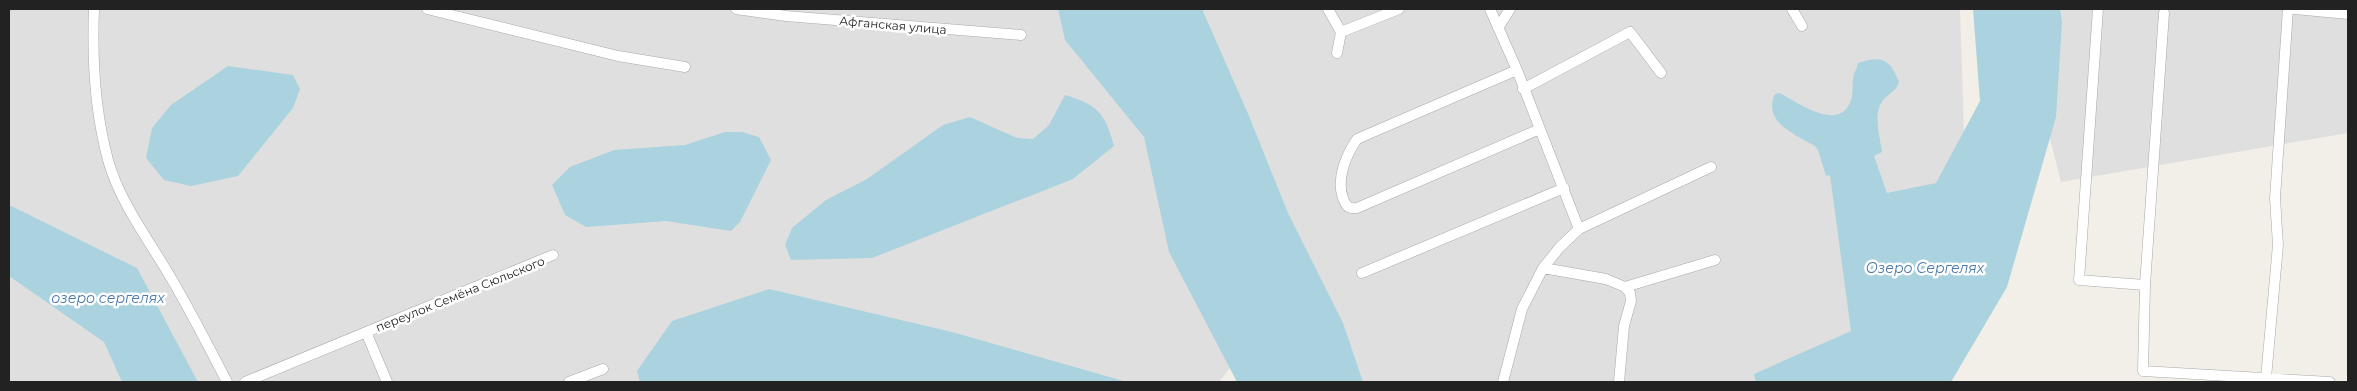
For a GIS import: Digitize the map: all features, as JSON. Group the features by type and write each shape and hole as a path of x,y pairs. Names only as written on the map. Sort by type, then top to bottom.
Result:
{"street":[{"path":"94,9 93,50 99,112 108,161 129,210 184,301 226,382"},
{"path":"427,9 618,56 685,67"},
{"name":"Афганская улица","path":"736,9 795,17 1021,35"},
{"path":"1328,9 1341,32 1337,53"},
{"path":"1341,32 1399,9"},
{"path":"1490,9 1517,70 1579,229"},
{"path":"1498,28 1510,9"},
{"path":"1792,9 1802,26"},
{"path":"2098,9 2079,280 2145,285"},
{"path":"2266,378 2278,245 2275,198 2288,9"},
{"path":"2295,9 2348,14"},
{"path":"2164,13 2145,285 2142,371 2330,382"},
{"path":"1523,89 1630,32 1661,73"},
{"path":"1517,70 1357,139 1351,148 1341,176 1340,189 1346,205 1350,209 1357,208 1540,129"},
{"path":"1503,382 1522,308 1543,268 1560,247 1579,229 1711,167"},
{"path":"1362,273 1564,188"},
{"name":"переулок Семёна Сюльского","path":"245,382 553,255"},
{"path":"1625,287 1715,260"},
{"path":"1543,268 1606,279 1625,287 1630,293 1631,301 1624,326 1619,382"},
{"name":"переулок Семёна Сюльского","path":"366,332 386,382"},
{"path":"569,382 603,369"}],"shaded area":[{"path":"9,9 1960,9 1968,255 1892,382 1263,382 1230,368 1219,382 9,382"},
{"path":"2017,9 2348,9 2348,133 2061,182"}],"water":[{"path":"1058,9 1202,9 1249,116 1288,213 1343,323 1363,382 1237,382 1169,252 1144,137 1065,40"},
{"name":"Озеро Сергелях","path":"1973,9 2060,9 2062,22 2056,117 2007,287 1951,382 1756,382 1754,374 1851,331 1830,175 1826,176 1815,146 1791,132 1777,120 1772,104 1775,94 1780,93 1804,107 1823,114 1832,115 1840,113 1847,108 1851,101 1853,78 1858,63 1873,59 1884,61 1892,68 1899,82 1895,89 1880,104 1878,111 1882,152 1874,156 1887,193 1936,183 1980,101"},
{"path":"228,66 293,75 300,89 293,108 238,176 191,186 164,180 146,158 152,128 171,105"},
{"path":"1065,95 1093,107 1098,112 1107,126 1114,146 1073,179 872,258 791,260 785,245 792,228 826,200 867,179 943,125 970,117 1017,138 1033,139 1049,125"},
{"path":"725,132 742,132 759,137 771,160 740,222 731,231 666,221 586,227 565,215 552,185 570,167 614,150 685,145"},
{"name":"озеро сергелях","path":"9,205 137,268 198,382 122,382 104,342 9,276"},
{"path":"769,289 952,332 1127,382 640,382 637,371 672,321"}]}
